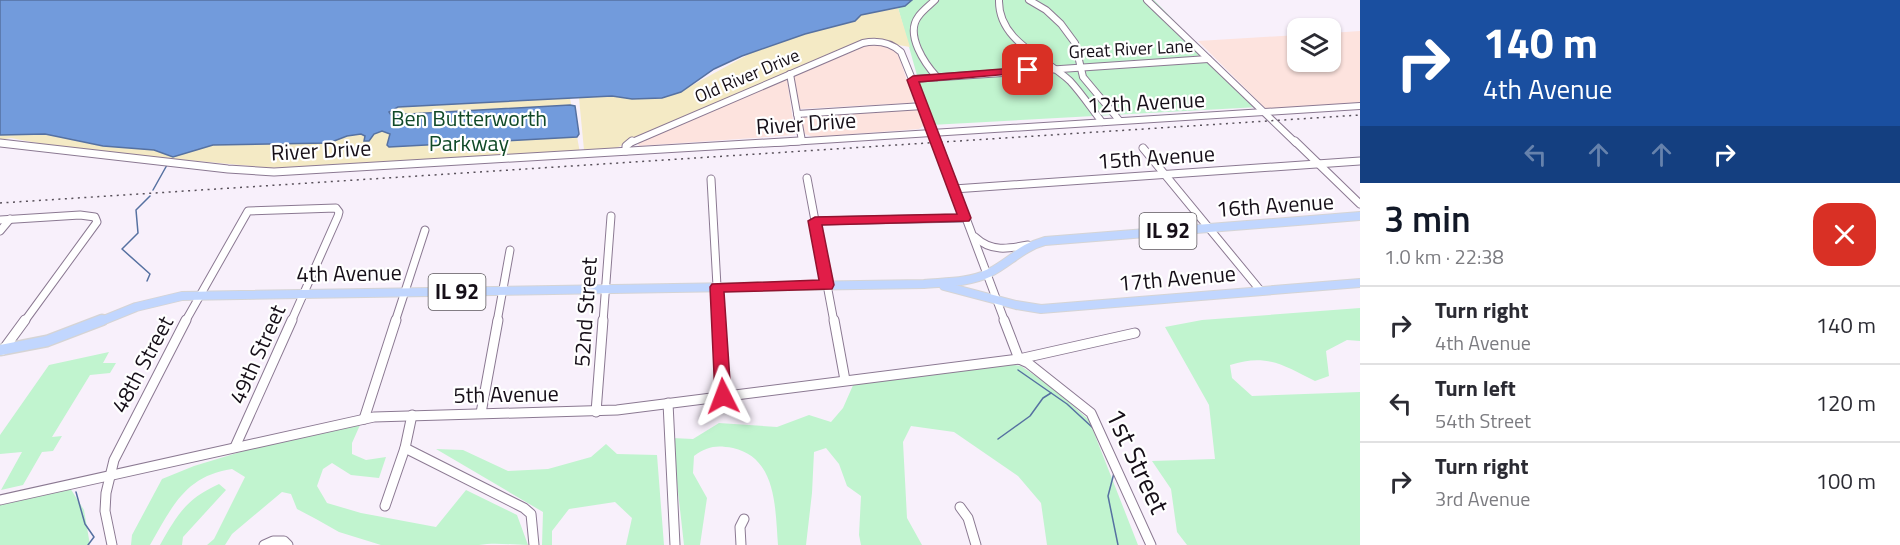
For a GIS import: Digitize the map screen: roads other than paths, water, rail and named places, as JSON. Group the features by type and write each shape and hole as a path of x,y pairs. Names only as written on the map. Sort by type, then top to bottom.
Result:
{"main road":[{"name":"16th Avenue","path":"987,274 1028,245 1065,238 1360,216"},
{"name":"4th Avenue","path":"1,351 55,340 154,301 201,295 924,284 969,280 987,274"},
{"name":"17th Avenue","path":"998,300 1016,306 1041,309 1360,283"},
{"name":"4th Avenue","path":"924,284 969,290 998,300"}],"street":[{"path":"935,0 917,18 914,26 918,37 916,45 922,58 937,77"},
{"path":"999,0 1000,14 1015,38 1069,80 1102,122"},
{"path":"1029,0 1046,10 1061,24 1075,43 1083,77 1119,120"},
{"path":"1147,0 1360,204"},
{"name":"Old River Drive","path":"626,151 626,146 634,140 863,43 875,41 887,43 901,52 913,80"},
{"name":"Great River Lane","path":"913,80 1054,68 1209,59"},
{"path":"790,74 802,141"},
{"path":"913,80 998,300 1018,359"},
{"path":"797,114 923,106"},
{"name":"12th Avenue","path":"933,133 1360,106"},
{"name":"River Drive","path":"0,143 228,169 274,172 933,133"},
{"path":"1143,148 1260,290"},
{"name":"15th Avenue","path":"954,189 1360,161"},
{"path":"807,178 845,380"},
{"path":"711,179 723,396"},
{"name":"48th Street","path":"112,545 105,511 109,475 122,442 248,211 326,207 338,210"},
{"name":"49th Street","path":"235,447 338,216 338,210"},
{"path":"0,220 80,215 95,218 97,222 1,351"},
{"name":"52nd Street","path":"596,412 611,216"},
{"path":"815,221 965,218"},
{"path":"0,231 10,219"},
{"path":"364,419 425,230"},
{"path":"970,231 979,243 991,248 1009,249 1028,245"},
{"path":"480,413 510,250"},
{"name":"5th Avenue","path":"0,500 385,415 596,412 1018,359 1135,333"},
{"name":"1st Street","path":"1018,359 1028,363 1091,413 1151,545"},
{"path":"668,403 675,545"},
{"path":"385,506 405,448 412,415"},
{"path":"405,448 505,497 531,514 534,545"},
{"path":"960,507 968,518 976,545"},
{"path":"741,545 741,528 744,519"},
{"path":"264,545 277,540 285,541 288,545"}],"water":[{"path":"0,0 912,0 905,6 861,15 855,21 805,34 742,56 714,69 681,92 662,98 632,99 612,96 398,107 389,112 391,115 570,105 575,106 579,134 577,137 389,147 387,145 390,134 382,131 374,134 369,141 364,141 365,136 361,134 347,136 329,143 213,145 173,157 154,150 103,146 45,134 0,135"}],"waterway":[{"path":"153,190 167,165"},
{"path":"147,281 150,274 122,249 138,233 136,210 150,196"},
{"path":"1018,370 1067,404 1093,428"},
{"path":"998,439 1030,416 1043,398 1051,393"},
{"path":"1114,473 1108,496 1118,545"},
{"path":"76,492 85,524 94,537 88,545"}],"railway":[{"path":"0,203 1360,115"}],"park label":[{"name":"Ben Butterworth Parkway","path":"469,130"}]}
